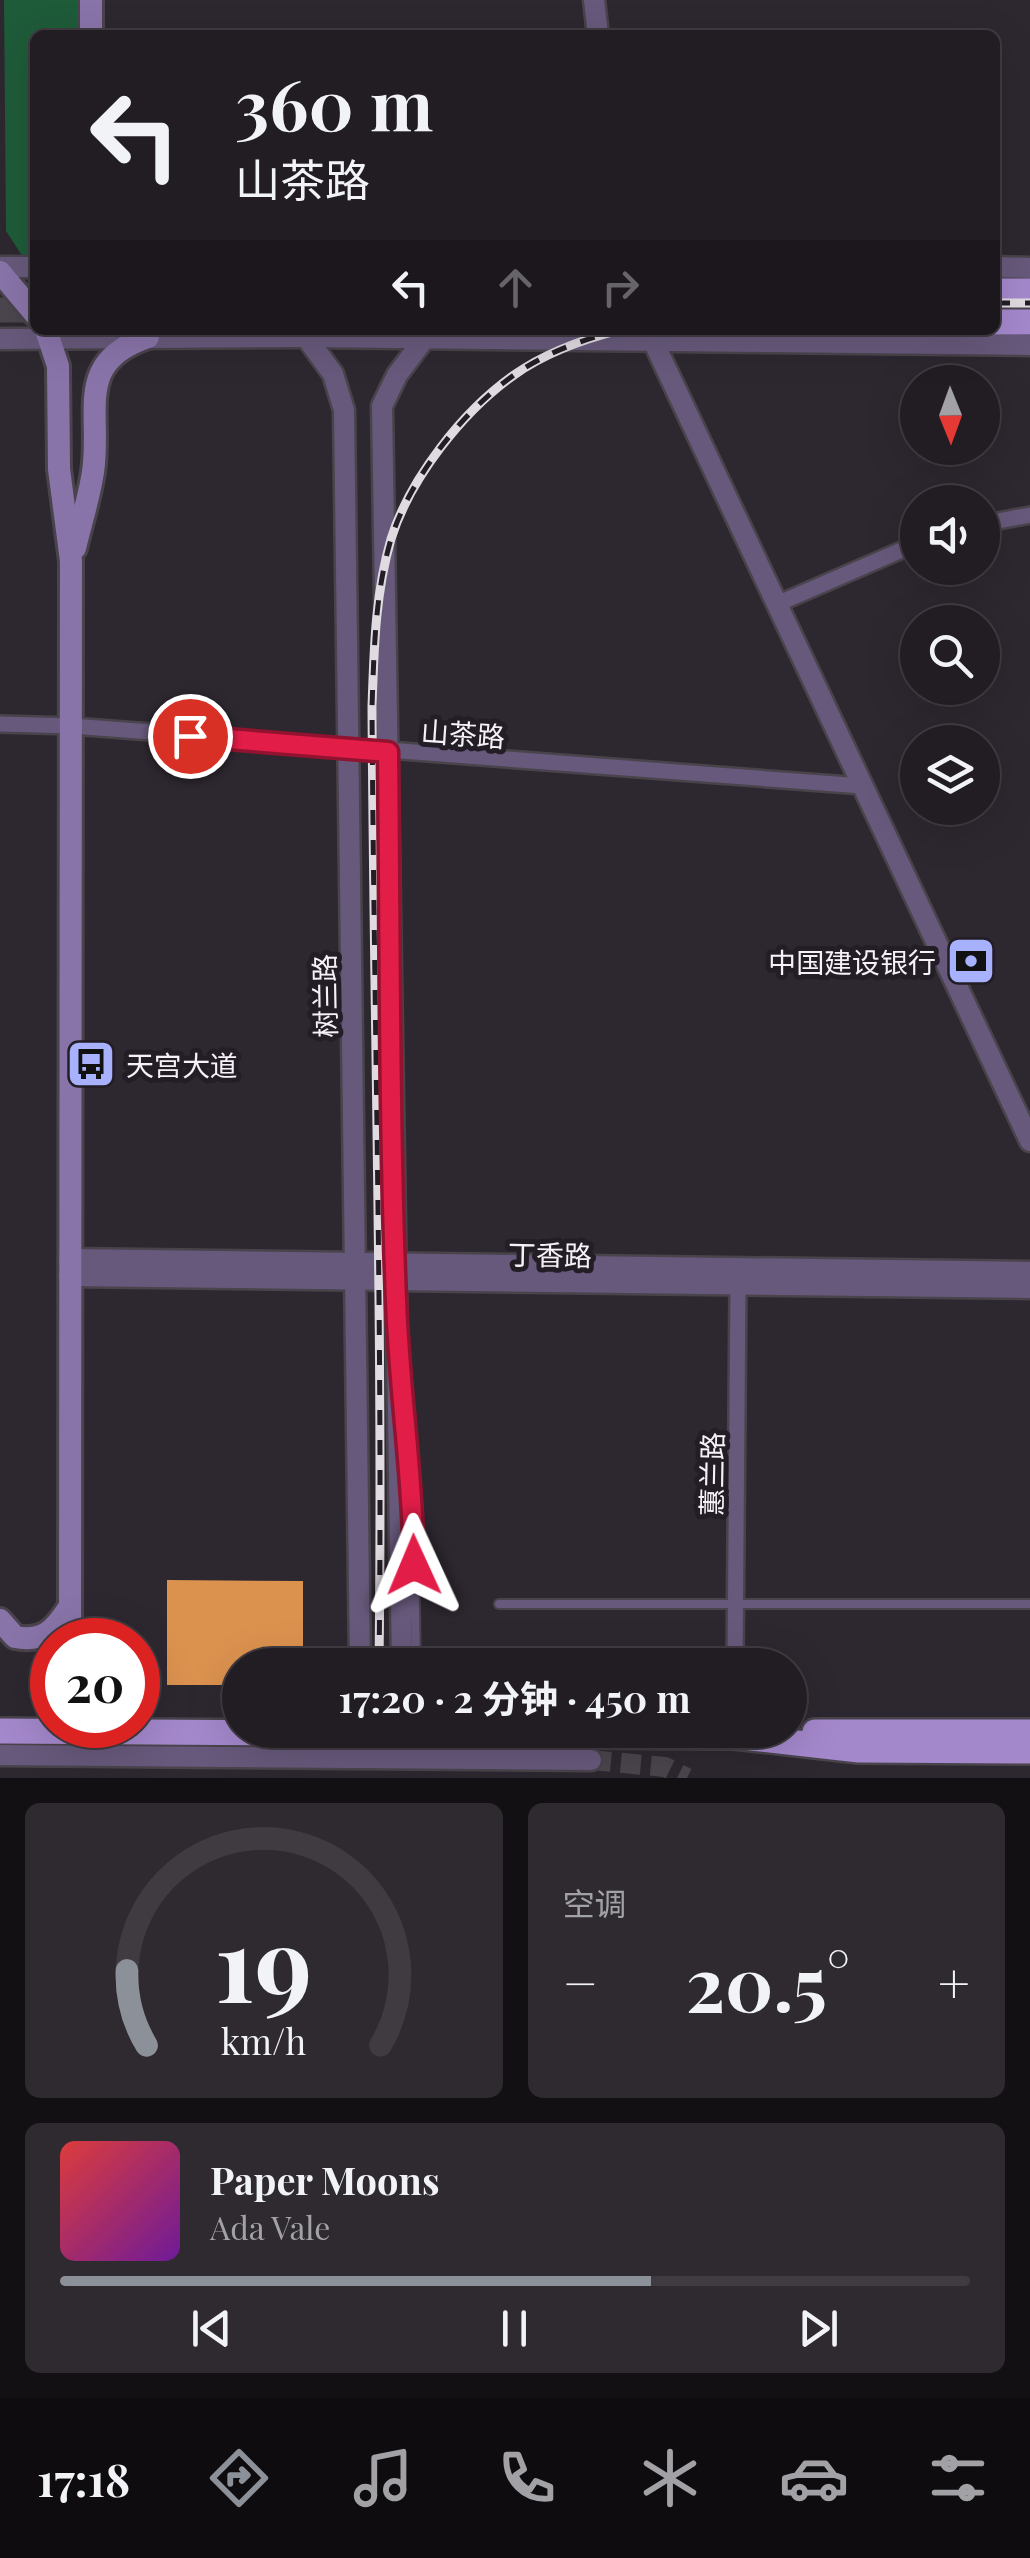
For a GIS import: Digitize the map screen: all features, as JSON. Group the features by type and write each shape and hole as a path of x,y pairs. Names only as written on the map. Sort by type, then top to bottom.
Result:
{"main road":[{"path":"91,0 91,30"},
{"path":"0,269 30,308"},
{"path":"1000,291 1030,291"},
{"path":"1000,322 1030,322"},
{"path":"48,335 58,366 58,469 71,561 69,1618"},
{"path":"71,561 93,472 98,376 113,353 148,337"},
{"path":"0,1620 15,1637 35,1639 53,1631 68,1609"},
{"path":"0,1731 30,1730"},
{"path":"807,1731 1030,1732"},
{"path":"160,1732 222,1732"},
{"path":"807,1743 860,1750 1030,1752"}],"street":[{"path":"594,0 597,30"},
{"path":"0,269 30,267"},
{"path":"1000,268 1030,268"},
{"path":"0,339 38,335"},
{"path":"81,335 1030,345"},
{"path":"139,335 148,337"},
{"name":"树兰路","path":"306,336 333,374 344,410 360,1648"},
{"path":"402,1648 382,406 397,375 425,338"},
{"path":"654,343 1030,1141"},
{"path":"1000,521 1030,515"},
{"path":"777,604 900,551"},
{"name":"山茶路","path":"0,724 72,726 862,786"},
{"name":"丁香路","path":"69,1268 1030,1288"},
{"name":"丁香路","path":"395,1272 1030,1272"},
{"name":"蕙兰路","path":"735,1648 738,1284"},
{"path":"160,1737 242,1757"},
{"path":"0,1756 591,1760"}],"lane":[{"path":"400,1394 413,1498 416,1648"},
{"path":"500,1604 1030,1604"}],"green space":[{"path":"4,0 84,0 84,30 30,30 30,258 21,254 6,231"}],"building":[{"path":"167,1580 303,1581 303,1648 222,1648 222,1685 167,1685"}],"tunnel":[{"path":"0,310 30,310"},
{"path":"591,1760 665,1767 687,1778"}],"railway":[{"path":"1000,303 1030,303"},
{"path":"379,1648 372,707 382,580 391,539 411,493 440,448 476,407 539,360 603,335"}],"place":[{"name":"中国建设银行","path":"971,961"},
{"name":"天宫大道","path":"91,1064"}],"route":[{"path":"190,736 388,752 395,1280 400,1394 413,1498 414,1565"}]}
